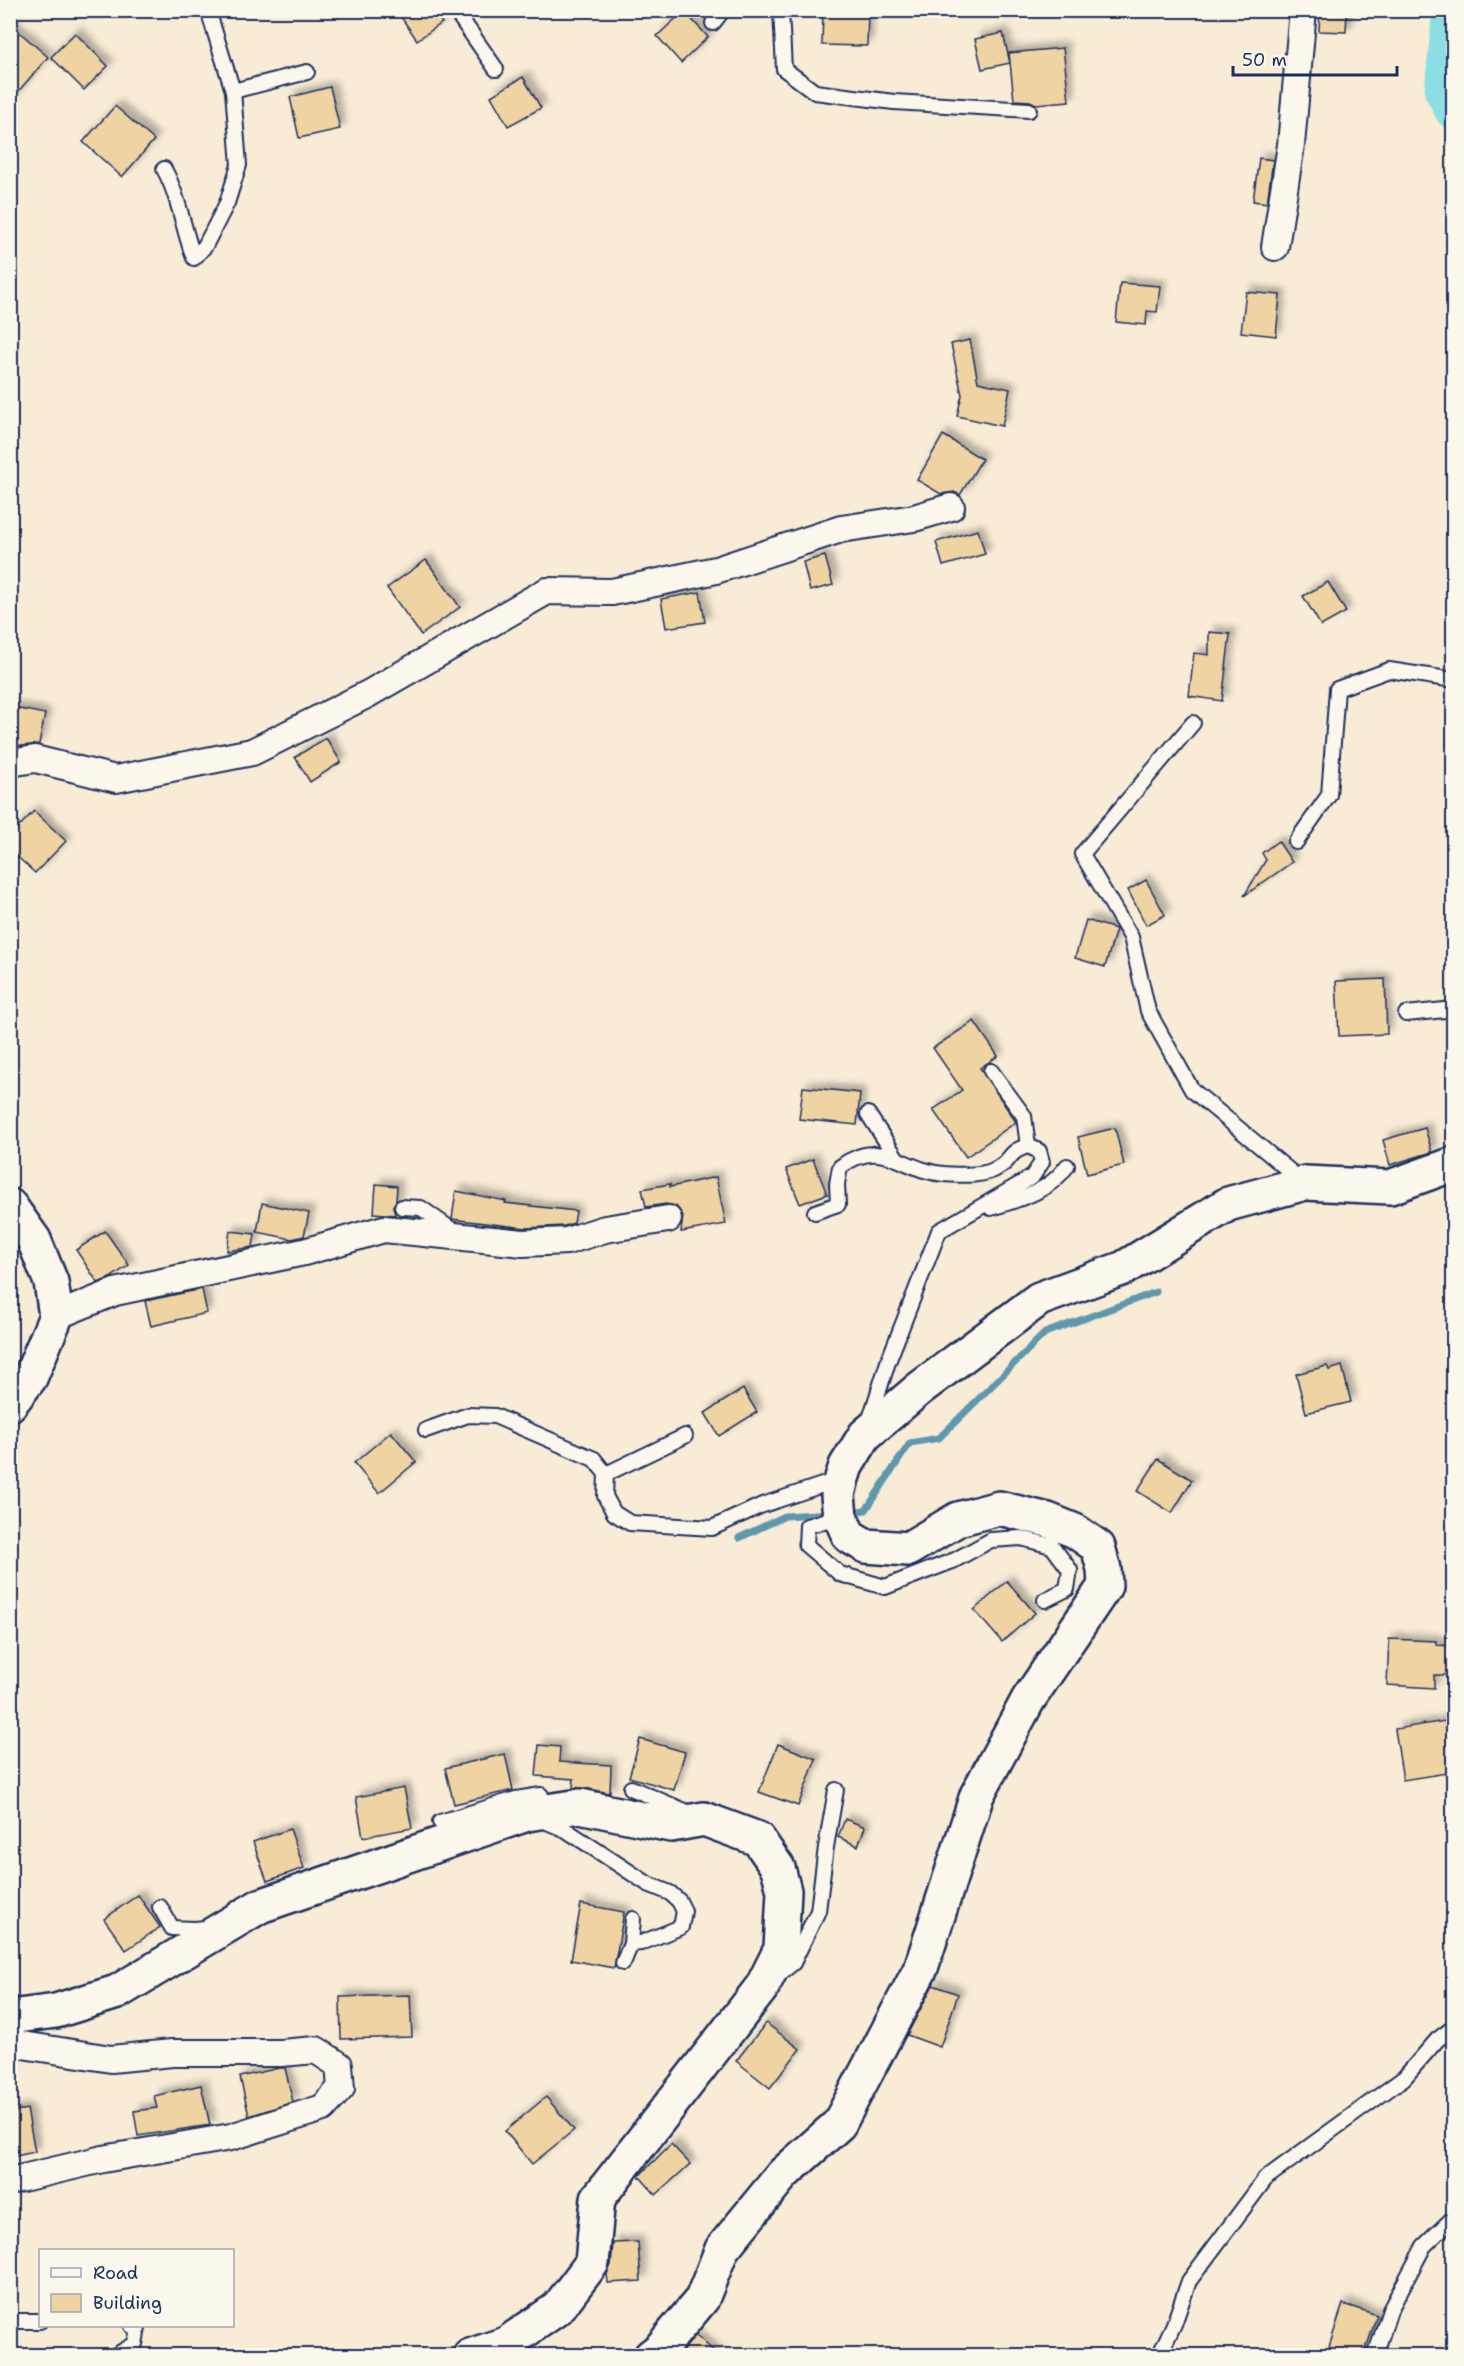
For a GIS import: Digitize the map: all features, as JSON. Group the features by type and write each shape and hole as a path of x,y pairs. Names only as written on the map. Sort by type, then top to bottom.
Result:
{"street":[{"path":"1275,247 1291,145 1303,10"},
{"path":"10,763 34,759 116,779 252,752 368,694 547,591 612,592 716,570 841,529 914,518 951,507"},
{"path":"651,2355 660,2349 702,2299 722,2249 783,2174 839,2124 921,1968 977,1795 1028,1700 1105,1586 1104,1569 1098,1547 1075,1532 1048,1520 999,1509 958,1519 908,1549 866,1546 849,1536 840,1516 838,1495 846,1466 865,1435 919,1389 1039,1299 1124,1268 1228,1204 1305,1183 1390,1187 1454,1164"},
{"path":"10,1206 34,1240 51,1282 56,1316 30,1378 10,1404"},
{"path":"56,1316 115,1292 304,1252 384,1229 523,1243 567,1241 605,1229 668,1219"},
{"path":"10,2017 56,2011 117,1992 260,1906 437,1834 527,1814 580,1806 671,1825 704,1819 758,1839 778,1868 784,1891 781,1948 762,1987 598,2198 592,2264 558,2308 506,2344 470,2355"},
{"path":"10,2043 111,2059 172,2053 281,2053 316,2050 339,2065 341,2088 323,2108 231,2137 103,2159 10,2181"}],"lane":[{"path":"164,169 170,179 194,258 205,246 227,203 239,165 233,91 208,10"},
{"path":"455,10 496,69"},
{"path":"713,23 723,10"},
{"path":"781,10 784,69 815,92 894,102 1029,110"},
{"path":"233,91 307,72"},
{"path":"1296,842 1329,795 1337,689 1389,669 1454,680"},
{"path":"1193,723 1082,854 1131,937 1148,1011 1192,1090 1305,1183"},
{"path":"1406,1014 1454,1009"},
{"path":"991,1071 1024,1116 1028,1146"},
{"path":"867,1114 896,1157"},
{"path":"815,1212 838,1204 837,1184 840,1167 853,1158 872,1153 896,1157 914,1167 942,1174 979,1174 999,1167 1015,1149 1028,1146 1039,1151 1042,1162 1032,1177 939,1231 888,1362 865,1435"},
{"path":"969,1214 1030,1196 1058,1179 1067,1166"},
{"path":"402,1207 421,1208 462,1237"},
{"path":"426,1430 468,1415 495,1416 594,1460 606,1474 605,1496 614,1513 630,1523 712,1528 760,1506 842,1478"},
{"path":"606,1474 685,1436"},
{"path":"840,1516 807,1526 806,1545 840,1574 885,1587 955,1560 991,1540 1021,1538 1052,1546 1070,1570 1068,1588 1045,1600"},
{"path":"631,1788 704,1819"},
{"path":"762,1987 794,1964 818,1911 836,1790"},
{"path":"398,1843 421,1840 516,1799 552,1794 580,1806"},
{"path":"527,1814 566,1830 648,1884 670,1893 679,1901 684,1911 681,1927 632,1944"},
{"path":"160,1907 171,1928 194,1929 230,1924"},
{"path":"623,1964 632,1944 633,1919"},
{"path":"1159,2355 1174,2324 1189,2281 1266,2178 1404,2078 1437,2040 1454,2027"},
{"path":"1375,2355 1390,2310 1424,2246 1454,2217"},
{"path":"10,2321 39,2321"},
{"path":"114,2355 135,2344 138,2328 136,2327"}],"building":[{"path":"396,10 434,10 442,23 417,40"},
{"path":"823,10 868,10 867,46 822,45"},
{"path":"1320,10 1347,10 1346,32 1319,31"},
{"path":"684,11 708,37 681,63 657,36"},
{"path":"10,24 48,57 10,101"},
{"path":"75,33 108,66 84,90 51,57"},
{"path":"1003,33 1010,63 982,69 975,39"},
{"path":"1063,48 1069,101 1036,104 1030,101 1014,100 1009,53"},
{"path":"523,77 541,108 508,126 491,96"},
{"path":"330,87 340,129 299,138 290,97"},
{"path":"115,106 154,140 122,177 83,142"},
{"path":"1259,158 1273,160 1267,203 1253,201"},
{"path":"1120,283 1160,286 1157,312 1147,311 1146,325 1116,322"},
{"path":"1246,292 1280,295 1276,336 1241,332"},
{"path":"970,340 978,382 1010,389 1002,426 957,416 962,395 951,344"},
{"path":"943,435 982,459 960,495 954,492 941,494 917,480"},
{"path":"978,530 985,554 943,566 936,542"},
{"path":"825,556 833,585 810,591 803,562"},
{"path":"426,560 460,607 421,635 387,588"},
{"path":"1328,582 1346,612 1321,626 1303,596"},
{"path":"700,592 705,622 666,628 661,599"},
{"path":"1209,632 1230,634 1222,701 1189,696 1194,653 1209,655"},
{"path":"10,707 45,714 39,744 22,746 10,743"},
{"path":"326,738 341,762 310,782 295,757"},
{"path":"34,811 66,841 35,873 10,850 10,836"},
{"path":"1278,841 1292,862 1244,896 1266,860 1262,853"},
{"path":"1146,880 1165,915 1146,925 1128,890"},
{"path":"1086,920 1116,929 1105,967 1075,958"},
{"path":"1385,979 1387,1034 1339,1036 1336,981"},
{"path":"974,1021 998,1056 980,1068 1016,1122 966,1157 933,1110 962,1090 933,1048"},
{"path":"803,1087 860,1093 857,1125 799,1119"},
{"path":"1115,1128 1124,1165 1087,1174 1078,1137"},
{"path":"1425,1128 1432,1152 1390,1165 1383,1140"},
{"path":"813,1159 827,1194 800,1204 786,1169"},
{"path":"716,1177 726,1224 681,1232 683,1216 676,1206 666,1204 646,1207 642,1189 670,1184 670,1187"},
{"path":"376,1184 397,1186 396,1201 393,1206 395,1215 374,1213"},
{"path":"456,1191 506,1201 505,1203 576,1211 574,1223 564,1226 526,1228 452,1219"},
{"path":"262,1203 309,1213 304,1236 292,1239 257,1232"},
{"path":"105,1231 129,1265 98,1283 76,1250"},
{"path":"230,1231 255,1234 253,1247 227,1251"},
{"path":"202,1289 207,1313 151,1326 145,1301"},
{"path":"1327,1366 1329,1370 1342,1366 1351,1402 1306,1413 1296,1374"},
{"path":"743,1389 757,1412 719,1436 705,1413"},
{"path":"391,1432 416,1462 379,1493 354,1463"},
{"path":"1158,1459 1192,1480 1172,1513 1137,1491"},
{"path":"1007,1581 1035,1613 1002,1642 974,1610"},
{"path":"1389,1639 1436,1641 1436,1645 1454,1646 1454,1675 1434,1675 1434,1688 1387,1685"},
{"path":"1445,1721 1453,1772 1403,1780 1395,1729"},
{"path":"640,1739 685,1752 674,1790 629,1777"},
{"path":"778,1744 816,1759 798,1806 759,1792"},
{"path":"539,1745 560,1747 559,1762 611,1765 610,1793 573,1788 574,1779 536,1776"},
{"path":"505,1754 513,1790 454,1804 445,1768"},
{"path":"404,1788 412,1828 363,1837 356,1797"},
{"path":"845,1819 865,1827 858,1846 838,1837"},
{"path":"290,1829 304,1868 267,1881 253,1842"},
{"path":"138,1895 160,1927 126,1950 104,1919"},
{"path":"581,1904 624,1912 614,1968 571,1960"},
{"path":"933,1985 958,1994 940,2047 907,2035"},
{"path":"410,1995 412,2037 341,2039 340,1997"},
{"path":"766,2023 800,2049 770,2088 736,2061"},
{"path":"285,2068 293,2102 249,2116 240,2077"},
{"path":"201,2085 210,2125 138,2136 134,2111 157,2108 154,2096"},
{"path":"546,2097 574,2130 532,2164 505,2131"},
{"path":"27,2109 35,2152 10,2157 10,2112"},
{"path":"671,2144 690,2164 656,2195 639,2176"},
{"path":"638,2242 641,2281 608,2283 607,2274 611,2265 613,2243"},
{"path":"1343,2304 1377,2315 1364,2355 1344,2355 1328,2350"},
{"path":"696,2335 718,2355 679,2355"}],"waterway":[{"path":"1452,10 1444,91 1454,110"},
{"path":"849,1512 866,1510 910,1443 939,1438 1045,1333 1156,1292"},
{"path":"739,1538 785,1516 830,1513"}]}
